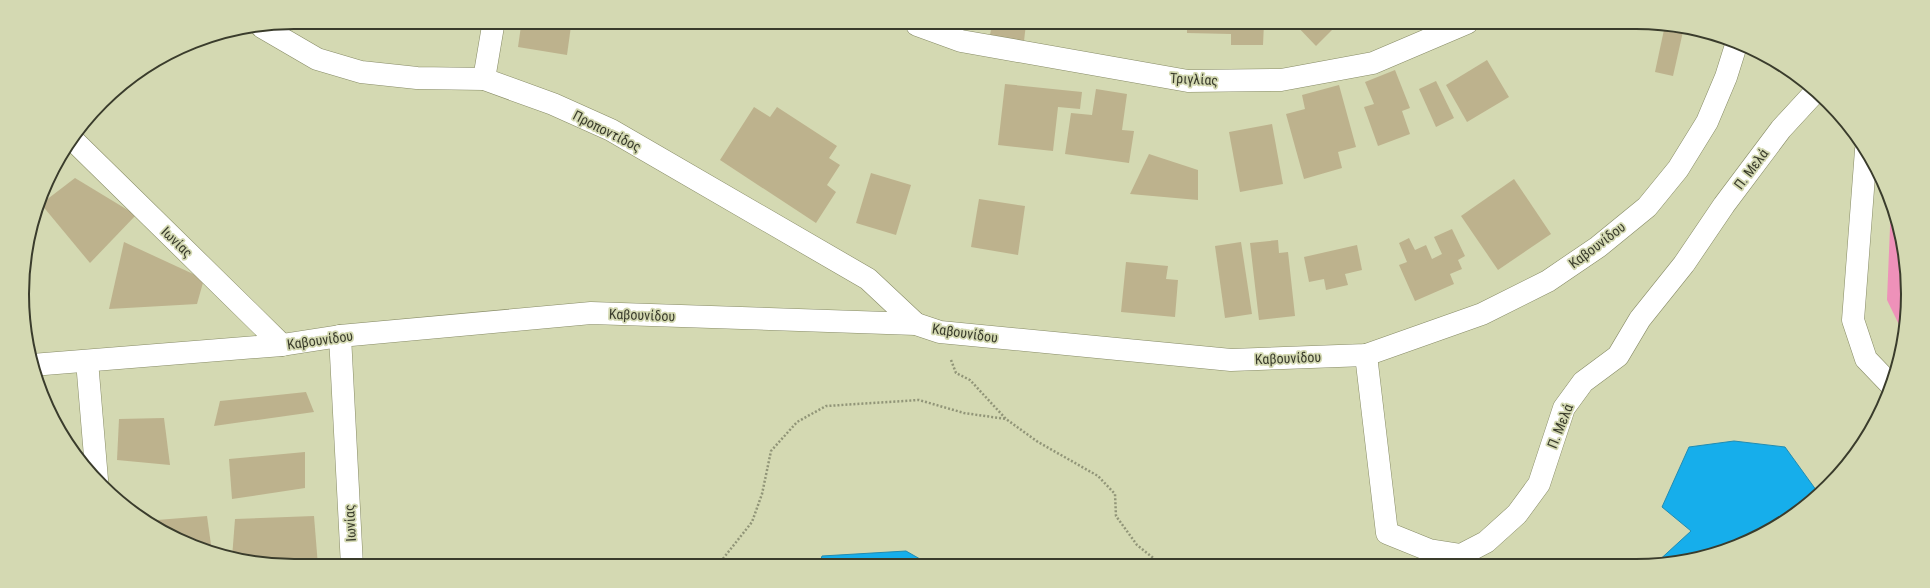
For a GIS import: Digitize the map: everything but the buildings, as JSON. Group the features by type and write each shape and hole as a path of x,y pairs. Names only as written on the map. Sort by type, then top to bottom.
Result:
{"street":[{"path":"484,79 492,29"},
{"name":"Τριγλίας","path":"940,29 1188,81 1281,80 1373,62 1451,29"},
{"name":"Προποντίδος","path":"268,30 317,59 361,72 417,78 484,79 553,104 611,130 868,279 916,324"},
{"name":"Καβουνίδου","path":"38,365 282,345 340,336 591,313 916,324 940,332 1231,360 1366,355 1482,314 1548,281 1598,247 1647,207 1678,169 1707,122 1726,77 1735,48"},
{"name":"Π. Μελά","path":"1366,355 1387,534 1429,550 1461,555 1486,542 1517,514 1539,484 1564,408 1583,382 1618,356 1640,319 1684,264 1724,205 1781,129 1812,96"},
{"name":"Ιωνίας","path":"77,143 282,345"},
{"path":"1865,162 1853,320 1866,359 1886,380"},
{"name":"Ιωνίας","path":"340,336 352,559"},
{"path":"87,361 96,470"}],"path":[{"path":"940,332 956,373 970,380 1006,419 1038,442 1098,476 1115,494 1116,516 1137,545 1155,559"},
{"path":"723,559 752,522 762,494 771,451 797,422 826,406 919,400 964,413 1006,419"}],"shaded area":[{"path":"1890,220 1899,259 1901,294 1899,325 1887,300"}],"water":[{"path":"1734,441 1785,447 1815,489 1783,514 1753,532 1705,550 1662,557 1691,531 1662,507 1689,447"},
{"path":"906,551 920,559 821,559 822,556"}]}
